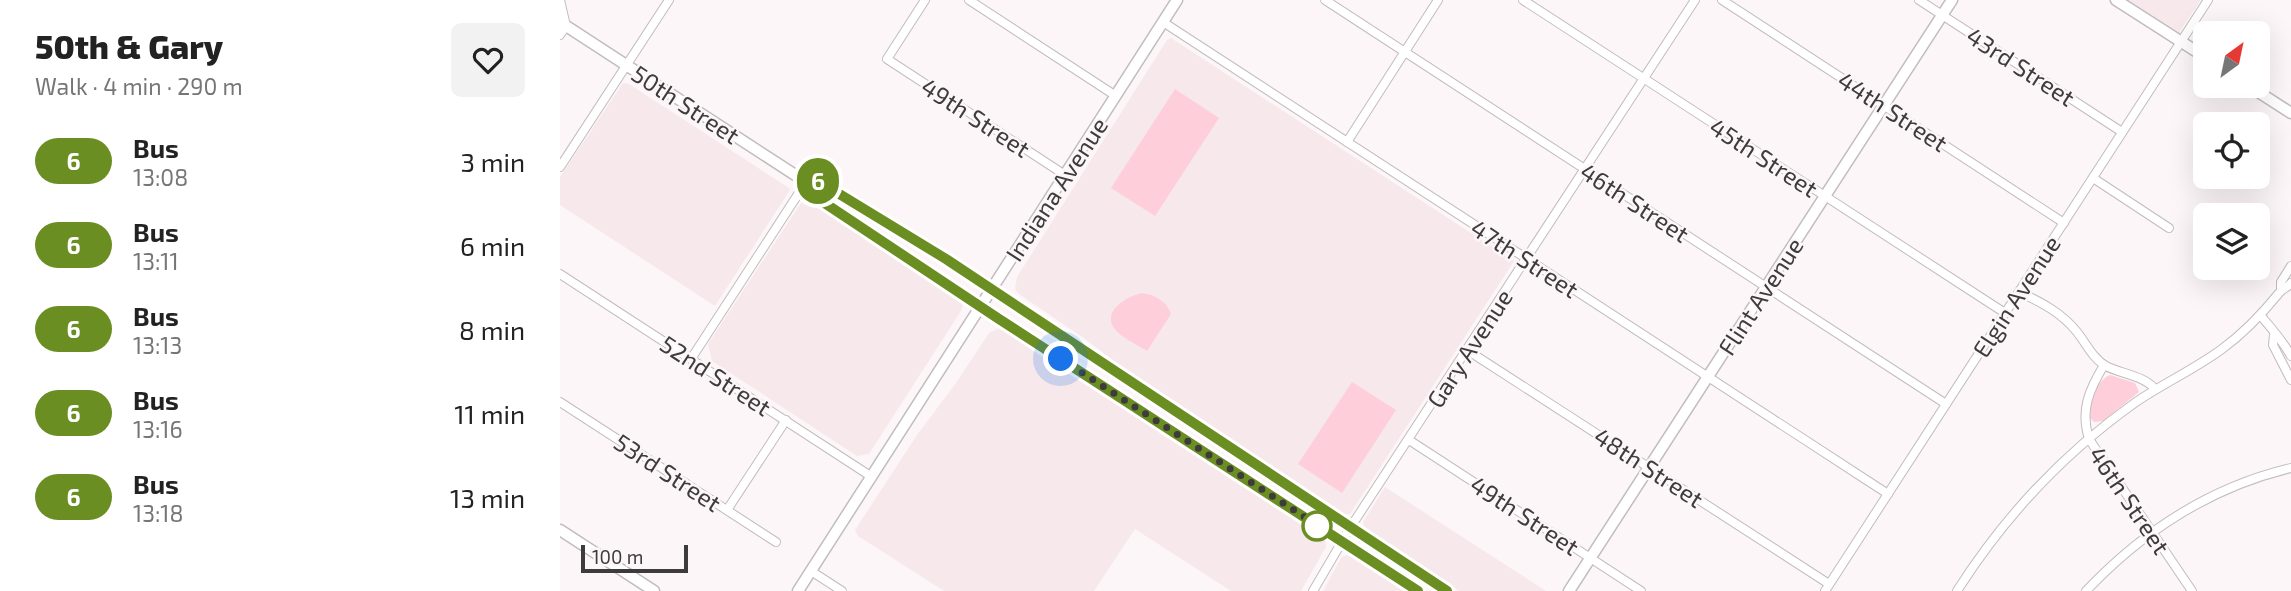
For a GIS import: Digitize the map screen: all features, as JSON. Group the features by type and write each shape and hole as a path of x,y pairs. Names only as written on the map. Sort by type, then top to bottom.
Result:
{"main road":[{"name":"Indiana Avenue","path":"798,591 1177,0"},
{"name":"Flint Avenue","path":"1569,591 1952,0"},
{"path":"2116,0 2193,50"},
{"name":"50th Street","path":"562,28 627,66 806,182 811,194 1418,591"},
{"path":"2268,98 2291,113"},
{"name":"50th Street","path":"806,182 818,181 917,240 1447,591"},
{"path":"560,530 654,591"}],"street":[{"name":"50th Street","path":"560,0 562,28"},
{"path":"560,167 669,0"},
{"name":"49th Street","path":"925,0 887,59 1065,175"},
{"path":"970,0 1116,96"},
{"name":"46th Street","path":"1325,0 1946,404"},
{"path":"1347,142 1438,0"},
{"name":"45th Street","path":"1523,0 2005,313"},
{"name":"Gary Avenue","path":"1313,591 1350,528 1695,0"},
{"name":"44th Street","path":"1722,0 2064,223"},
{"name":"43rd Street","path":"1919,0 2122,132"},
{"name":"Elgin Avenue","path":"1827,588 2208,0"},
{"name":"47th Street","path":"1163,22 1888,494"},
{"path":"2093,178 2169,228"},
{"path":"691,359 806,182"},
{"path":"2281,290 2281,282 2291,266"},
{"name":"52nd Street","path":"560,274 872,477"},
{"path":"1957,591 1992,539 2045,479 2089,439 2155,389 2222,349 2261,316 2281,290 2291,283"},
{"path":"2019,292 2046,305 2068,322 2104,365 2144,381 2155,389"},
{"path":"2261,316 2274,335 2282,340 2291,356"},
{"path":"2274,335 2273,345 2291,380"},
{"name":"48th Street","path":"1467,350 1649,467 1827,588"},
{"name":"46th Street","path":"2104,365 2086,402 2084,422 2089,439 2192,591"},
{"name":"53rd Street","path":"560,402 776,542"},
{"path":"727,510 786,420"},
{"name":"49th Street","path":"1409,440 1641,591"},
{"path":"2086,591 2151,532 2212,495 2291,467"},
{"path":"811,571 842,591"}],"shaded area":[{"path":"2128,0 2201,0 2179,32"},
{"path":"1171,38 1514,261 1350,514 1341,515 1158,394 1015,289 1017,277 1167,40"},
{"path":"623,83 629,84 790,190 715,306 560,205 560,177"},
{"path":"1175,89 1219,118 1155,216 1111,188"},
{"path":"803,200 811,201 957,298 963,305 869,454 857,456 712,361 708,344"},
{"path":"1142,293 1160,299 1171,314 1147,351 1120,335 1111,321 1111,315 1118,305"},
{"path":"999,328 1325,539 1326,547 1301,591 1231,591 1135,529 1094,591 944,591 858,536 855,530 917,435 989,333"},
{"path":"2110,375 2135,383 2139,392 2103,421 2094,422 2090,418 2094,393"},
{"path":"1352,382 1396,410 1342,493 1298,464"},
{"path":"1385,487 1546,591 1459,591 1365,530 1363,522"},
{"path":"1347,555 1406,591 1323,591 1341,558"}],"bus line":[{"name":"6","path":"1418,591 811,194 806,182 818,181 917,240 1447,591"}],"route":[{"path":"1061,359 1320,527 1317,526"}]}
